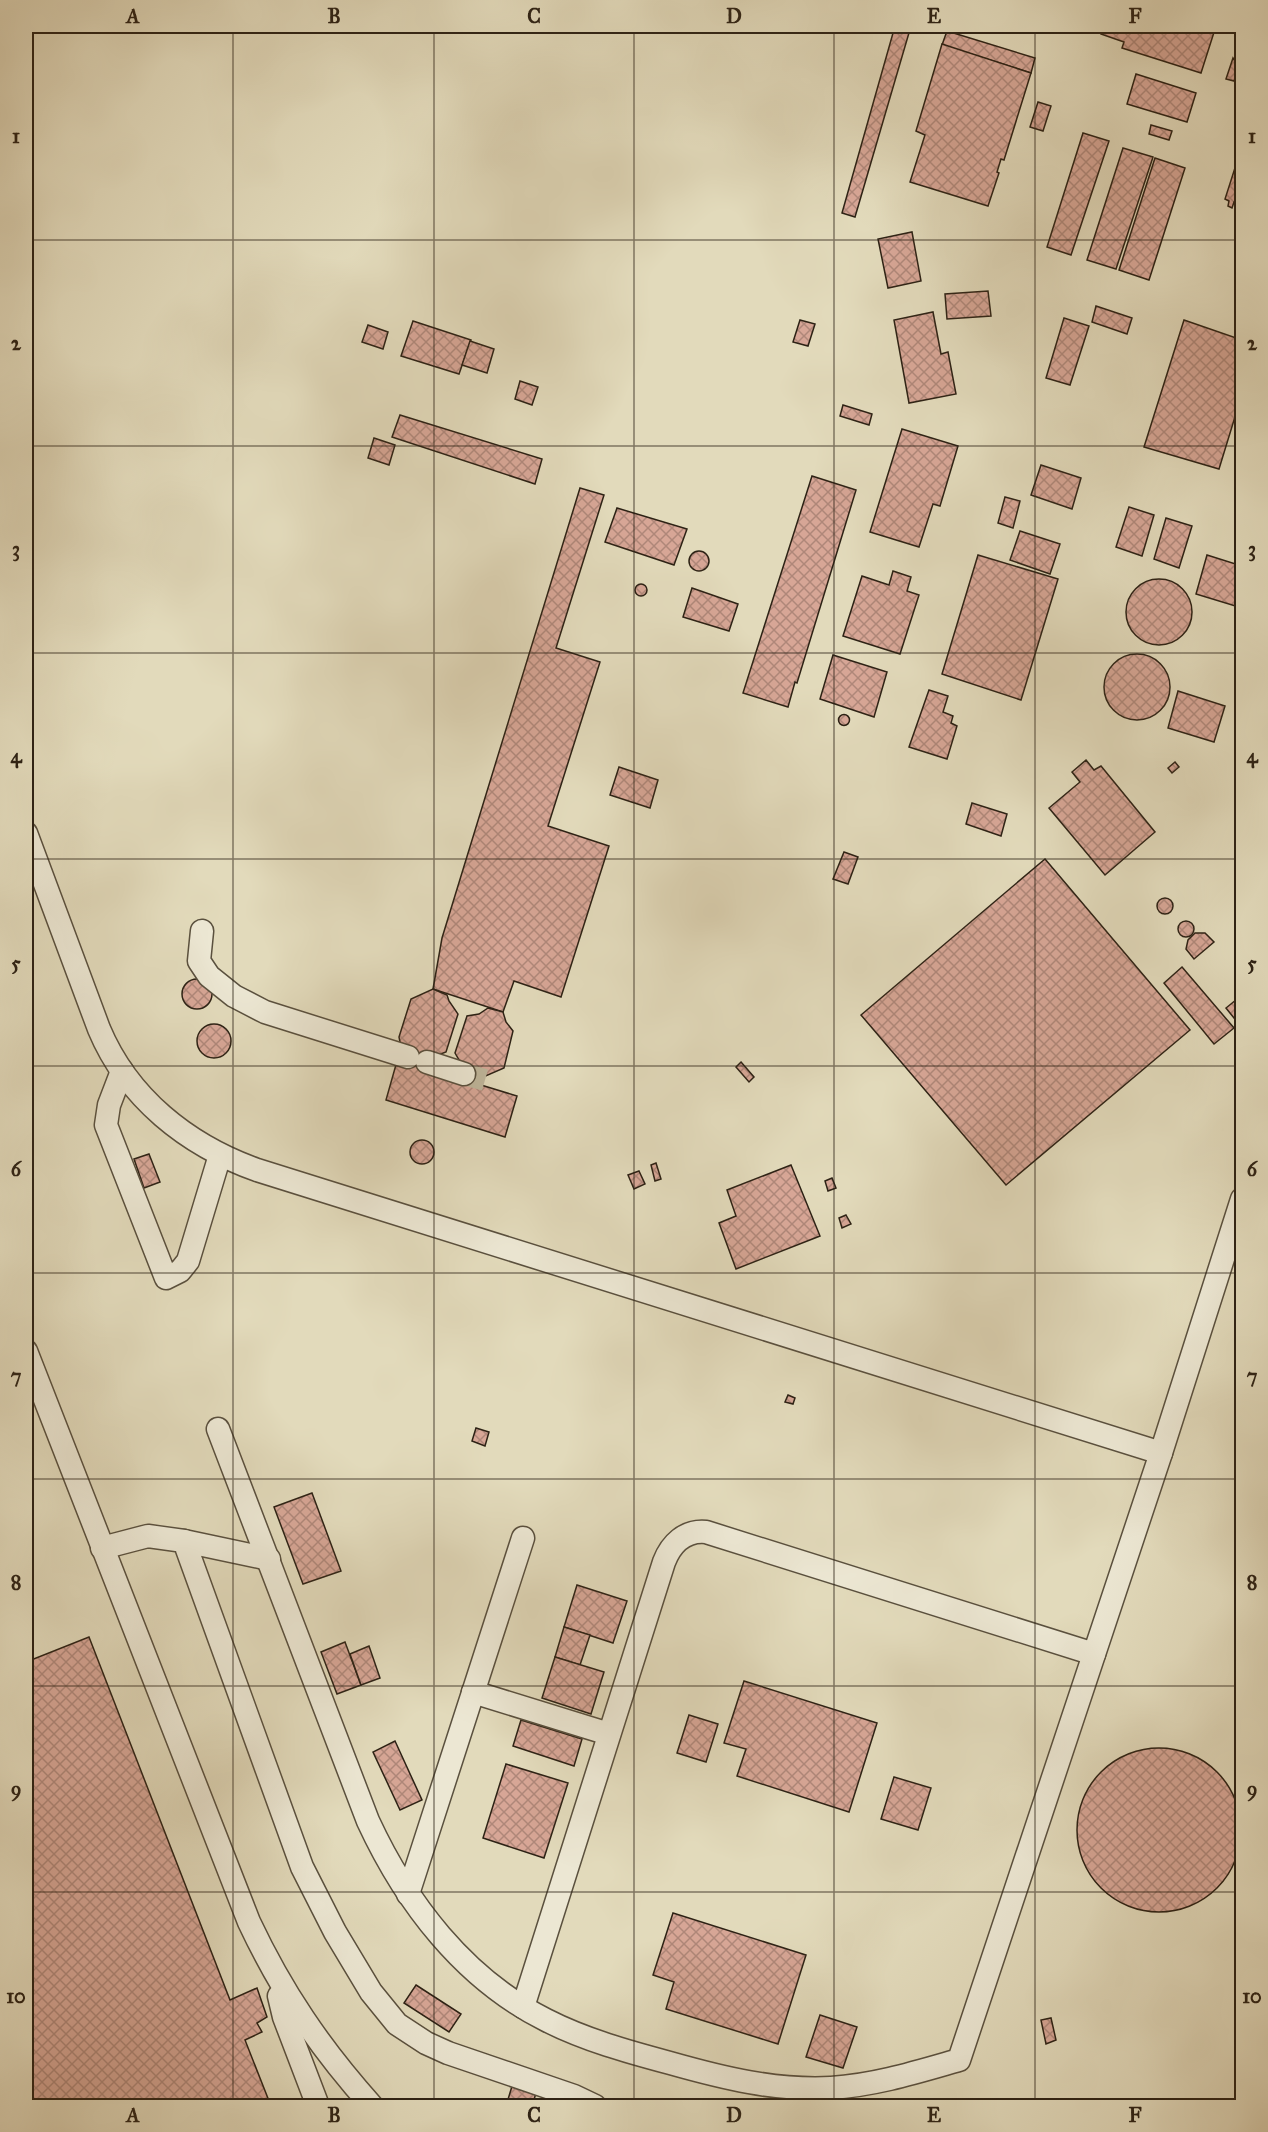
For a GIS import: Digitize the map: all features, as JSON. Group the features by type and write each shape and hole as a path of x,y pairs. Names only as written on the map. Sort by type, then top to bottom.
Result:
{"street":[{"path":"26,833 99,1029 122,1071 159,1114 189,1138 220,1155 256,1170 486,1243 1161,1453"},
{"path":"202,931 199,961 209,976 234,996 265,1012 465,1074"},
{"path":"122,1071 109,1105 106,1125 166,1278 180,1271 188,1261 220,1155"},
{"path":"218,1429 368,1821 384,1854 408,1894 466,1964 491,1986 555,2025 635,2054 727,2079 771,2085 819,2088 892,2080 959,2060 1161,1453 1242,1199"},
{"path":"26,1351 240,1902 273,1971 308,2026 372,2106"},
{"path":"523,2007 667,1555 682,1537 698,1531 715,1535 1094,1653"},
{"path":"102,1548 148,1536 184,1540 269,1558"},
{"path":"408,1894 523,1538"},
{"path":"184,1540 302,1867 343,1947 380,2004 406,2031 436,2048 574,2096 595,2106"},
{"path":"473,1692 609,1734"},
{"path":"273,1971 284,2017 318,2106"}],"building":[{"path":"895,26 911,26 855,217 842,213"},
{"path":"1103,26 1216,26 1201,73 1122,48 1124,42 1101,34"},
{"path":"947,31 1035,58 1031,73 942,45"},
{"path":"942,44 1031,73 1004,160 1001,159 997,172 999,173 988,206 910,182 925,135 916,131"},
{"path":"1233,58 1240,62 1234,81 1226,79"},
{"path":"1136,74 1196,93 1187,122 1127,104"},
{"path":"1038,102 1051,106 1043,131 1030,127"},
{"path":"1151,125 1172,131 1169,140 1149,134"},
{"path":"1083,133 1109,141 1071,255 1047,247"},
{"path":"1242,146 1242,205 1234,202 1232,208 1228,206 1229,201 1225,199"},
{"path":"1123,148 1153,157 1116,269 1087,260"},
{"path":"1155,158 1185,168 1149,280 1119,270"},
{"path":"912,232 921,281 888,288 878,239"},
{"path":"988,291 991,316 947,319 945,294"},
{"path":"1242,303 1242,320 1239,313"},
{"path":"1096,306 1132,318 1127,334 1092,322"},
{"path":"933,312 941,354 948,352 956,394 909,403 894,320"},
{"path":"1064,318 1089,326 1070,385 1046,378"},
{"path":"800,320 815,324 808,346 793,342"},
{"path":"1184,320 1242,340 1242,394 1219,469 1144,447"},
{"path":"413,321 471,340 459,374 401,356"},
{"path":"368,325 388,332 383,349 362,342"},
{"path":"470,341 494,349 487,373 462,365"},
{"path":"520,381 538,387 532,405 515,399"},
{"path":"843,405 872,414 869,425 840,416"},
{"path":"400,415 542,459 535,484 392,437"},
{"path":"902,429 958,446 940,506 933,504 919,547 870,532"},
{"path":"374,438 395,445 389,465 368,458"},
{"path":"1041,465 1081,478 1072,509 1031,495"},
{"path":"812,476 856,490 788,707 743,693"},
{"path":"580,488 604,495 556,648 600,662 548,826 609,846 561,997 514,981 503,1012 433,989 442,938"},
{"path":"1005,497 1020,501 1013,528 998,523"},
{"path":"1129,507 1154,515 1142,556 1116,547"},
{"path":"617,508 687,529 674,565 605,542"},
{"path":"1166,518 1192,526 1179,568 1154,559"},
{"path":"1020,531 1060,544 1050,574 1010,560"},
{"path":"695,551 703,551 709,557 709,565 703,571 695,571 689,565 689,557"},
{"path":"978,555 1058,579 1021,700 942,674"},
{"path":"1207,555 1242,566 1242,608 1196,594"},
{"path":"893,571 911,577 907,591 919,595 900,654 843,636 862,576 889,585"},
{"path":"1159,579 1171,582 1182,589 1189,600 1192,612 1189,624 1182,635 1171,642 1159,645 1147,642 1136,635 1129,624 1126,612 1129,600 1136,589 1147,582"},
{"path":"643,584 647,590 643,596 639,596 635,588"},
{"path":"692,588 738,604 729,631 683,617"},
{"path":"1130,654 1144,654 1156,659 1165,668 1170,687 1168,700 1161,711 1144,720 1130,720 1118,715 1109,706 1104,694 1104,680 1109,668 1118,659"},
{"path":"833,655 887,672 874,717 820,699"},
{"path":"929,690 948,696 943,712 953,716 951,723 957,726 947,759 909,747"},
{"path":"1178,691 1225,706 1214,742 1168,728"},
{"path":"844,715 848,716 848,724 844,725 840,724 839,720 840,716"},
{"path":"1086,760 1094,770 1101,766 1155,832 1105,875 1049,808 1080,782 1072,772"},
{"path":"1175,762 1179,767 1172,773 1168,768"},
{"path":"619,767 658,780 650,808 610,795"},
{"path":"972,803 1007,814 1001,836 966,824"},
{"path":"844,852 858,857 848,884 833,879"},
{"path":"1045,859 1190,1030 1006,1185 861,1015"},
{"path":"1165,898 1173,906 1165,914 1157,906"},
{"path":"1186,921 1194,929 1186,937 1178,929"},
{"path":"1195,933 1205,933 1214,942 1194,959 1186,949 1188,940"},
{"path":"1182,967 1234,1028 1214,1044 1164,983"},
{"path":"197,979 208,983 212,994 208,1005 197,1009 186,1005 182,994 186,983"},
{"path":"433,989 447,995 458,1014 446,1052 425,1060 467,1074 455,1053 467,1016 479,1014 488,1008 503,1012 506,1022 513,1031 504,1068 483,1077 481,1085 517,1096 505,1137 386,1100 401,1047 399,1037 411,999"},
{"path":"1242,995 1242,1028 1226,1008"},
{"path":"214,1024 226,1029 231,1041 226,1053 214,1058 202,1053 197,1041 202,1029"},
{"path":"741,1062 754,1077 749,1082 736,1067"},
{"path":"422,1140 430,1144 434,1152 430,1160 422,1164 414,1160 410,1152 414,1144"},
{"path":"149,1154 160,1182 144,1188 134,1159"},
{"path":"656,1163 661,1179 655,1181 651,1165"},
{"path":"791,1165 820,1236 736,1269 719,1223 736,1216 727,1190"},
{"path":"639,1171 645,1184 634,1189 628,1175"},
{"path":"832,1178 836,1188 828,1191 825,1181"},
{"path":"846,1215 851,1224 842,1228 839,1218"},
{"path":"788,1395 795,1398 793,1404 785,1402"},
{"path":"476,1428 489,1432 485,1446 472,1441"},
{"path":"312,1493 341,1571 303,1584 274,1507"},
{"path":"577,1585 627,1601 613,1643 564,1627"},
{"path":"564,1627 590,1635 580,1665 555,1657"},
{"path":"89,1637 230,2000 257,1988 267,2017 257,2023 262,2032 245,2040 271,2106 26,2106 26,1662"},
{"path":"345,1642 361,1685 337,1694 321,1652"},
{"path":"369,1646 380,1678 361,1685 350,1654"},
{"path":"555,1657 604,1672 591,1714 542,1698"},
{"path":"744,1681 877,1723 849,1812 737,1776 746,1749 724,1743"},
{"path":"689,1715 718,1724 706,1762 677,1753"},
{"path":"521,1720 582,1739 574,1766 513,1746"},
{"path":"395,1741 422,1800 400,1810 373,1752"},
{"path":"1159,1748 1175,1749 1190,1754 1217,1772 1235,1799 1240,1814 1240,1846 1235,1861 1217,1888 1190,1906 1175,1911 1159,1912 1143,1911 1128,1906 1101,1888 1083,1861 1078,1846 1077,1830 1078,1814 1083,1799 1101,1772 1128,1754 1143,1749"},
{"path":"506,1764 568,1783 544,1858 483,1838"},
{"path":"894,1777 931,1788 918,1830 881,1819"},
{"path":"673,1913 806,1955 778,2044 666,2009 674,1982 653,1975"},
{"path":"416,1985 461,2014 449,2032 404,2003"},
{"path":"820,2015 857,2027 843,2068 806,2057"},
{"path":"1051,2018 1056,2040 1046,2044 1041,2020"},
{"path":"513,2083 537,2090 532,2106 506,2106"}],"tunnel":[{"path":"464,1074 485,1080"}]}
